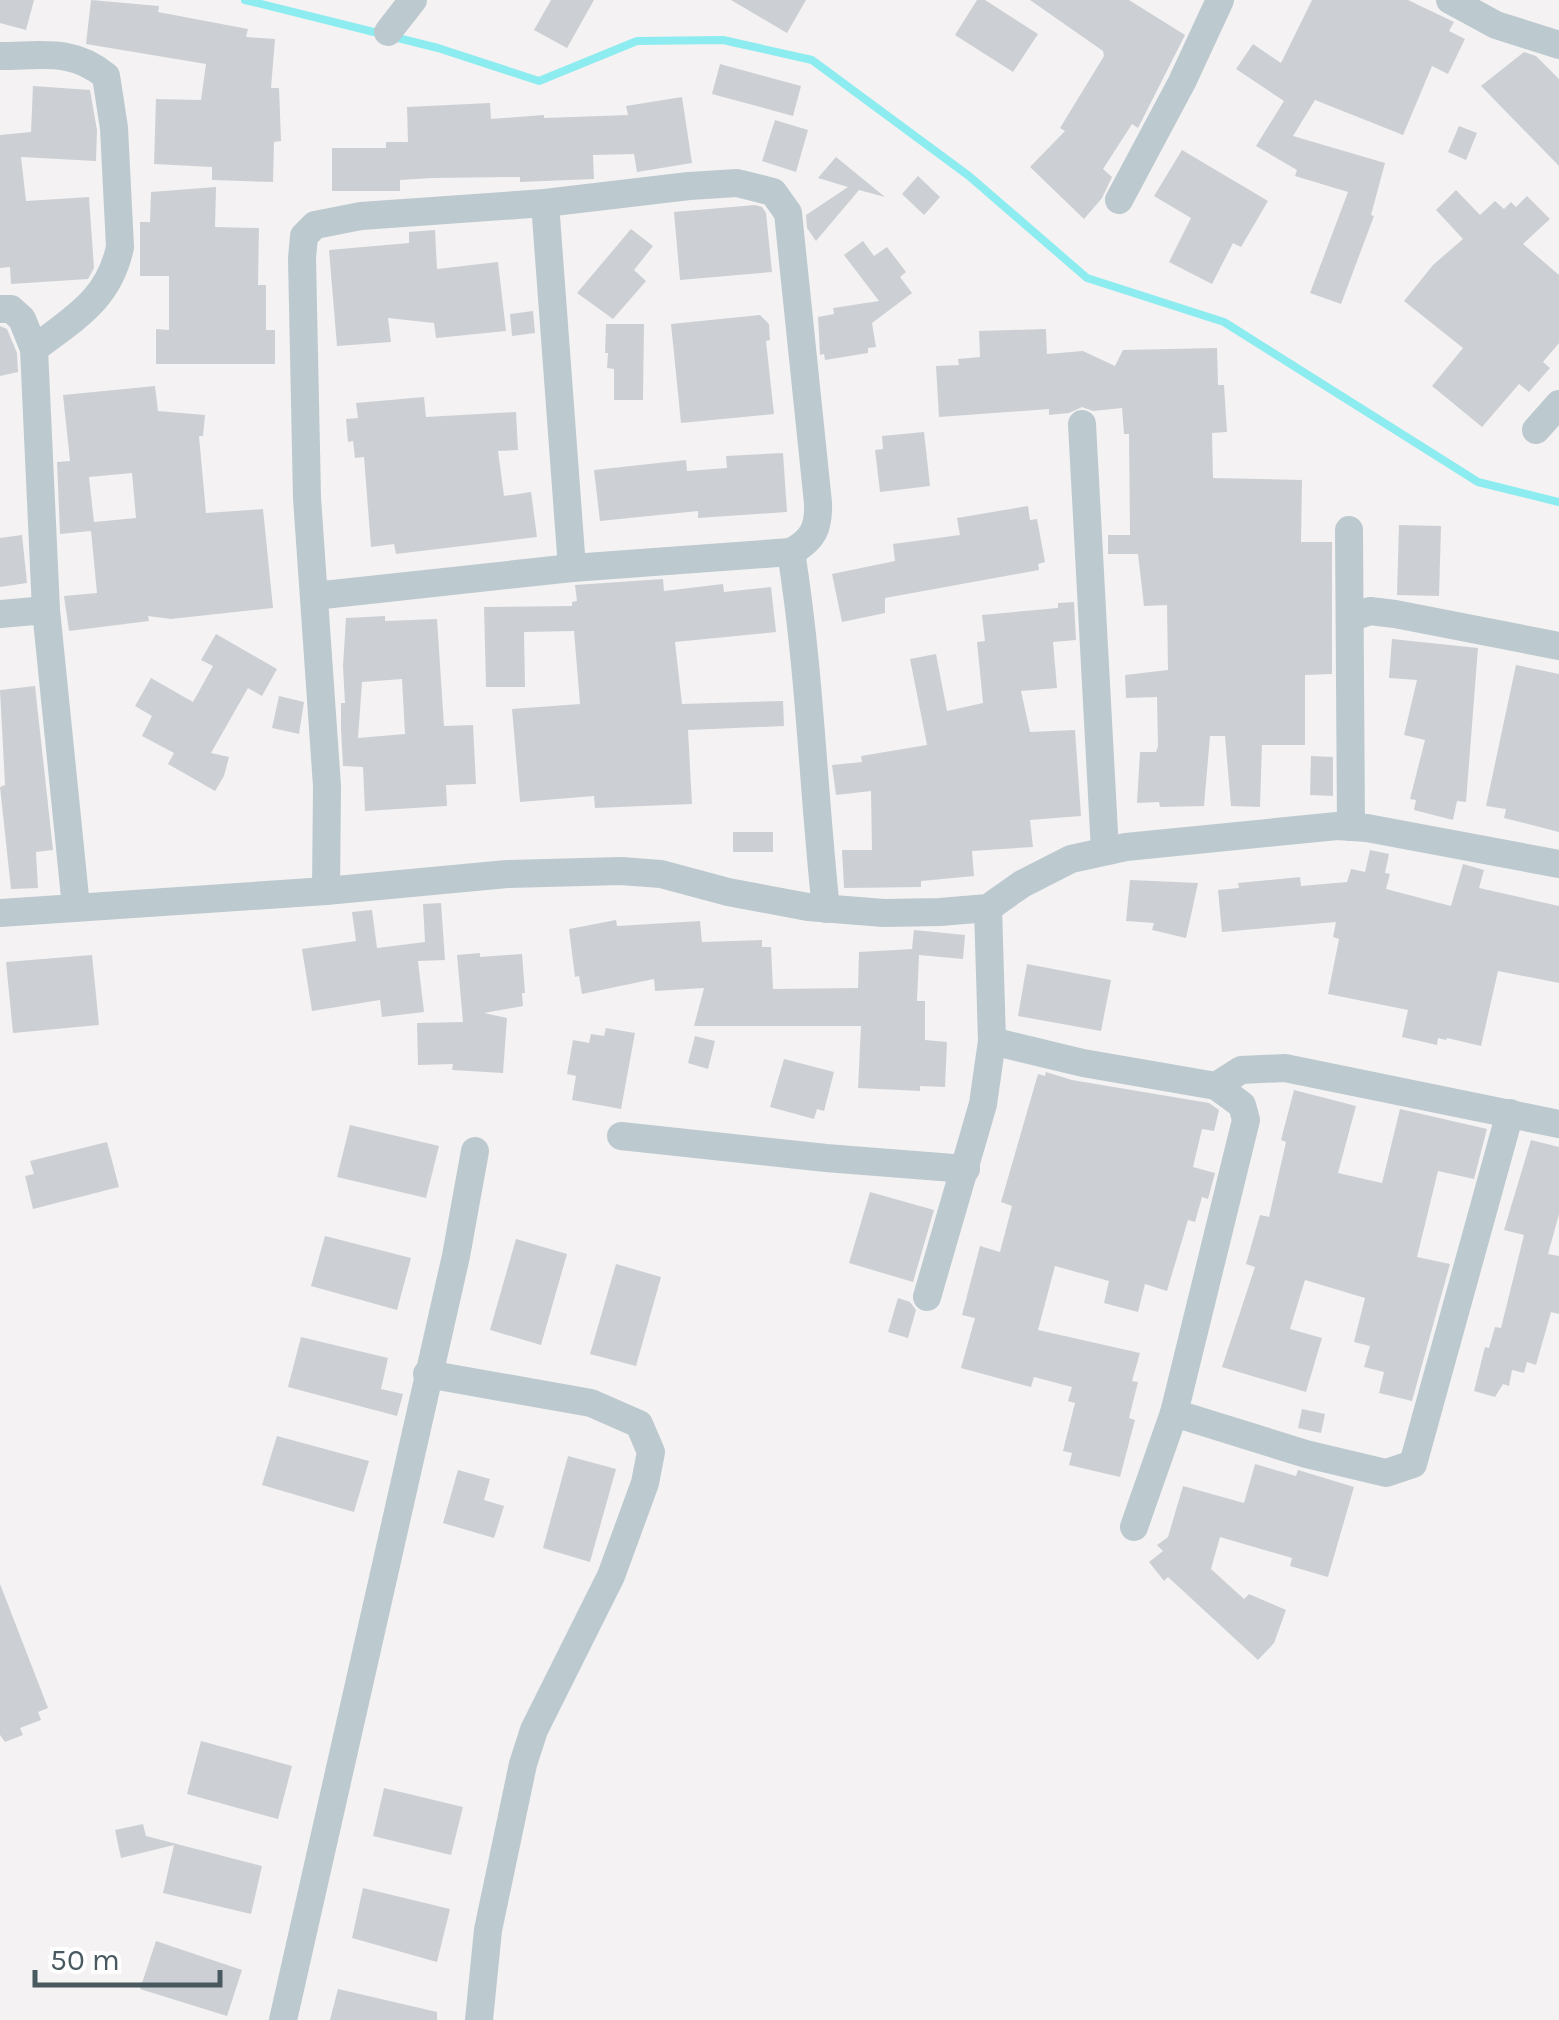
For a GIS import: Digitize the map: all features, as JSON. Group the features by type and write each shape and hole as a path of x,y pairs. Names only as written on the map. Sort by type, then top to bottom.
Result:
{"street":[{"path":"388,32 412,0"},
{"path":"1119,200 1182,82 1220,0"},
{"path":"1450,0 1496,25 1559,45"},
{"path":"0,56 71,55 86,60 106,76 114,128 120,246 116,265 92,305 34,348"},
{"path":"314,596 572,568 791,552 810,542 818,518 788,213 773,192 737,184 689,186 545,203 360,216 315,224 304,236 307,498 327,786 326,891"},
{"path":"545,203 572,568"},
{"path":"0,309 11,309 22,319 34,348 46,610 76,907"},
{"path":"1536,430 1559,404"},
{"path":"1082,424 1105,851"},
{"path":"1349,530 1351,827"},
{"path":"791,552 802,618 826,909"},
{"path":"0,614 46,610"},
{"path":"1350,618 1370,611 1395,614 1559,646"},
{"path":"0,913 522,874 622,871 660,874 728,892 826,909 884,913 988,908 1022,884 1071,860 1126,846 1351,827 1559,864"},
{"path":"926,1297 983,1104 992,1041 988,908"},
{"path":"992,1041 1083,1063 1216,1086 1242,1105 1246,1120 1174,1413 1134,1527"},
{"path":"1216,1086 1241,1070 1285,1068 1559,1124"},
{"path":"1174,1413 1306,1454 1386,1473 1414,1464 1510,1113"},
{"path":"621,1136 966,1169"},
{"path":"283,2020 456,1256 475,1151"},
{"path":"427,1374 591,1403 639,1424 651,1452 646,1483 611,1576 534,1730 523,1764 488,1930 479,2020"}],"building":[{"path":"0,0 34,0 26,30 0,23"},
{"path":"91,0 159,6 158,12 248,29 246,37 275,39 271,88 279,88 281,141 274,142 273,182 212,180 212,167 154,164 156,99 201,100 206,64 86,44"},
{"path":"551,0 594,0 567,48 534,30"},
{"path":"731,0 806,0 787,33"},
{"path":"977,0 985,0 1038,34 1013,72 955,35"},
{"path":"1030,0 1129,0 1185,35 1138,128 1132,124 1103,169 1112,177 1102,198 1084,219 1030,167 1065,131 1060,128 1104,56 1103,51"},
{"path":"1312,0 1408,0 1454,22 1449,31 1465,39 1448,74 1432,66 1403,135 1315,100 1293,136 1385,163 1371,215 1374,216 1341,304 1310,293 1348,192 1295,176 1297,170 1256,146 1284,101 1236,69 1253,44 1281,63"},
{"path":"1524,52 1536,56 1559,79 1559,166 1481,86"},
{"path":"720,64 801,86 793,116 712,94"},
{"path":"33,86 90,90 97,130 96,161 21,157 26,201 89,197 94,268 88,279 11,284 10,267 0,268 0,135 31,132"},
{"path":"682,97 692,163 637,172 634,154 593,155 594,179 520,182 520,177 433,178 400,180 400,191 332,191 332,148 386,148 386,142 408,142 407,107 490,103 491,119 628,115 626,106"},
{"path":"775,120 808,130 796,172 762,161"},
{"path":"1459,126 1477,133 1466,160 1448,152"},
{"path":"1182,150 1268,201 1241,247 1233,243 1212,284 1169,262 1191,218 1154,196"},
{"path":"836,157 885,197 859,190 816,241 807,228 806,215 848,187 818,178"},
{"path":"918,176 940,197 924,215 902,194"},
{"path":"216,187 215,227 259,228 258,285 266,285 266,330 275,330 275,364 156,364 156,329 169,330 169,276 140,276 140,222 150,222 151,192"},
{"path":"1456,190 1480,215 1495,201 1504,209 1511,202 1516,207 1527,196 1550,219 1523,244 1559,275 1559,343 1543,362 1550,368 1529,392 1519,384 1482,427 1432,386 1463,348 1404,301 1433,265 1463,239 1436,210"},
{"path":"755,205 766,213 772,272 680,280 674,212"},
{"path":"631,229 653,246 634,270 646,281 613,319 577,293"},
{"path":"435,230 437,269 498,262 506,331 436,338 434,323 388,318 391,342 337,346 329,250 409,243 409,232"},
{"path":"863,241 874,256 887,247 906,272 900,277 912,293 872,323 876,347 868,348 868,353 825,360 824,354 820,355 818,317 834,314 833,308 879,301 844,255"},
{"path":"533,311 535,333 512,336 510,314"},
{"path":"760,315 769,324 770,340 766,341 774,414 681,423 671,324"},
{"path":"606,324 644,324 643,400 614,400 614,369 607,368 605,353"},
{"path":"0,326 7,329 17,353 18,372 0,376"},
{"path":"1046,329 1047,354 1083,351 1115,366 1123,350 1217,348 1218,385 1224,385 1227,432 1212,433 1213,478 1302,480 1301,542 1332,542 1332,674 1305,675 1305,745 1262,745 1260,807 1231,806 1225,736 1210,736 1204,806 1137,803 1140,752 1156,752 1158,746 1157,697 1126,698 1125,675 1168,670 1167,605 1144,606 1138,554 1108,554 1108,535 1130,535 1129,434 1124,434 1122,408 1093,411 1082,407 1049,415 1049,409 939,417 936,366 959,365 958,359 980,357 979,331"},
{"path":"155,386 158,411 205,415 203,436 199,436 206,513 263,509 273,608 171,619 148,616 149,621 69,631 64,596 97,593 91,531 60,534 57,462 70,461 63,395","holes":["132,473 136,518 94,522 89,477"]},
{"path":"424,397 426,417 516,412 518,450 498,451 504,496 531,492 537,537 396,554 394,544 371,547 364,457 355,458 353,441 348,442 346,419 358,418 356,403"},
{"path":"924,432 930,486 880,492 875,450 883,449 882,436"},
{"path":"783,453 787,512 698,518 698,511 600,521 594,470 686,460 687,471 727,468 726,456"},
{"path":"1028,506 1030,520 1037,519 1045,562 1038,564 1039,570 885,598 885,613 842,622 832,574 895,561 893,544 960,535 957,518"},
{"path":"1399,525 1441,526 1439,596 1397,595"},
{"path":"22,535 27,583 0,587 0,538"},
{"path":"663,579 664,591 723,584 724,592 771,587 776,632 675,642 682,704 783,701 784,726 688,730 692,804 595,808 594,796 520,802 512,709 580,704 574,631 524,632 525,687 486,687 484,607 572,606 577,601 575,585"},
{"path":"1074,602 1076,640 1053,642 1057,688 1021,691 1030,732 1075,730 1081,816 1030,820 1033,847 972,851 974,876 921,881 921,887 844,888 842,850 872,850 871,791 836,795 832,765 862,762 861,756 927,745 910,659 936,654 947,711 983,703 977,642 985,641 982,615 1058,608 1058,603"},
{"path":"346,618 437,619 444,726 473,725 476,784 446,785 447,806 365,811 363,767 343,766 341,703 345,703","holes":["402,679 405,734 358,738 362,682"]},
{"path":"216,634 277,669 262,696 248,688 211,753 229,757 215,791 168,764 174,753 142,736 152,716 135,706 151,678 193,702 213,666 201,660"},
{"path":"1392,639 1478,648 1466,802 1457,801 1453,820 1414,810 1416,800 1410,799 1425,740 1404,735 1417,680 1389,678"},
{"path":"1516,665 1559,674 1559,832 1504,818 1506,809 1486,806"},
{"path":"35,686 53,850 36,852 38,888 11,889 0,787 5,785 0,690"},
{"path":"279,696 304,702 299,734 272,728"},
{"path":"1311,756 1333,757 1333,796 1310,795"},
{"path":"733,832 773,832 773,852 733,852"},
{"path":"1370,850 1389,854 1386,889 1451,906 1463,864 1484,870 1479,888 1559,906 1559,983 1498,971 1481,1046 1447,1038 1438,1038 1437,1045 1402,1037 1408,1010 1328,994 1339,939 1333,937 1336,922 1222,932 1218,890 1239,888 1238,883 1300,877 1301,886 1347,882 1351,869 1365,872"},
{"path":"1130,880 1198,883 1186,938 1152,930 1154,923 1126,921"},
{"path":"441,903 445,960 418,961 424,1012 382,1017 380,1000 312,1011 302,949 356,941 352,912 372,910 377,948 425,942 423,904"},
{"path":"616,920 617,926 700,921 702,942 762,940 762,947 771,947 773,989 858,988 859,952 912,949 914,930 965,935 963,959 919,955 917,1001 925,1001 925,1040 947,1042 945,1087 920,1086 920,1091 858,1088 861,1026 694,1026 704,988 655,991 654,979 582,994 579,976 575,977 569,929"},
{"path":"480,953 480,957 522,954 523,1006 484,1013 507,1018 503,1073 452,1070 453,1064 418,1065 417,1023 463,1022 457,955"},
{"path":"92,955 99,1025 13,1033 6,962"},
{"path":"1027,964 1111,980 1101,1031 1018,1016"},
{"path":"606,1028 635,1033 621,1109 572,1100 576,1076 567,1074 573,1040 589,1043 591,1034 604,1036"},
{"path":"695,1036 715,1041 708,1069 688,1063"},
{"path":"784,1059 834,1072 824,1111 817,1109 814,1119 770,1107"},
{"path":"1046,1072 1072,1080 1209,1103 1219,1110 1214,1131 1202,1129 1193,1167 1215,1173 1208,1199 1202,1197 1195,1222 1188,1220 1167,1291 1145,1284 1138,1312 1104,1303 1109,1281 1055,1266 1038,1330 1140,1353 1132,1381 1138,1382 1129,1418 1135,1420 1120,1477 1069,1465 1072,1453 1063,1451 1075,1403 1068,1401 1072,1387 1034,1377 1031,1387 961,1368 975,1318 962,1315 980,1246 1000,1252 1012,1206 1001,1202 1038,1074 1045,1076"},
{"path":"1294,1090 1356,1106 1338,1173 1382,1183 1400,1109 1487,1129 1474,1179 1438,1171 1417,1257 1450,1264 1412,1401 1379,1393 1384,1372 1364,1367 1370,1346 1354,1342 1365,1298 1305,1280 1290,1329 1322,1338 1306,1392 1222,1367 1255,1267 1246,1264 1260,1215 1269,1217 1286,1142 1281,1140"},
{"path":"350,1125 439,1146 426,1198 337,1177"},
{"path":"1531,1140 1559,1147 1559,1214 1548,1254 1559,1256 1559,1314 1551,1312 1536,1365 1527,1362 1524,1373 1512,1370 1509,1386 1503,1384 1495,1397 1474,1391 1485,1347 1489,1348 1495,1327 1501,1328 1524,1235 1504,1230"},
{"path":"107,1142 119,1187 33,1209 25,1176 34,1174 30,1161"},
{"path":"870,1192 934,1210 913,1282 849,1263"},
{"path":"325,1236 411,1258 397,1310 311,1286"},
{"path":"516,1239 567,1254 541,1345 490,1330"},
{"path":"616,1264 661,1277 636,1366 590,1354"},
{"path":"898,1298 910,1302 916,1310 908,1338 888,1332"},
{"path":"301,1337 388,1358 381,1389 403,1394 397,1416 288,1387"},
{"path":"1302,1409 1325,1414 1321,1433 1298,1428"},
{"path":"277,1436 369,1461 354,1512 262,1485"},
{"path":"568,1456 616,1469 590,1562 543,1548"},
{"path":"1255,1464 1296,1476 1298,1470 1354,1487 1328,1577 1290,1566 1292,1558 1220,1537 1211,1569 1244,1599 1249,1594 1286,1610 1274,1643 1258,1660 1168,1577 1164,1581 1149,1562 1163,1551 1157,1545 1168,1537 1183,1486 1244,1503"},
{"path":"458,1470 490,1479 484,1500 504,1506 494,1538 443,1523"},
{"path":"0,1584 48,1708 38,1712 41,1720 20,1728 23,1735 5,1742 0,1735"},
{"path":"201,1741 292,1766 278,1819 187,1794"},
{"path":"384,1788 463,1807 451,1855 373,1836"},
{"path":"143,1824 146,1836 262,1866 251,1914 163,1893 174,1845 121,1858 115,1830"},
{"path":"363,1888 450,1909 437,1962 352,1938"},
{"path":"156,1941 242,1970 227,2016 140,1989"},
{"path":"338,1989 437,2012 437,2020 330,2020"}],"waterway":[{"path":"245,0 438,48 539,81 637,41 723,40 812,60 969,176 1087,278 1224,322 1478,482 1559,502"}]}
